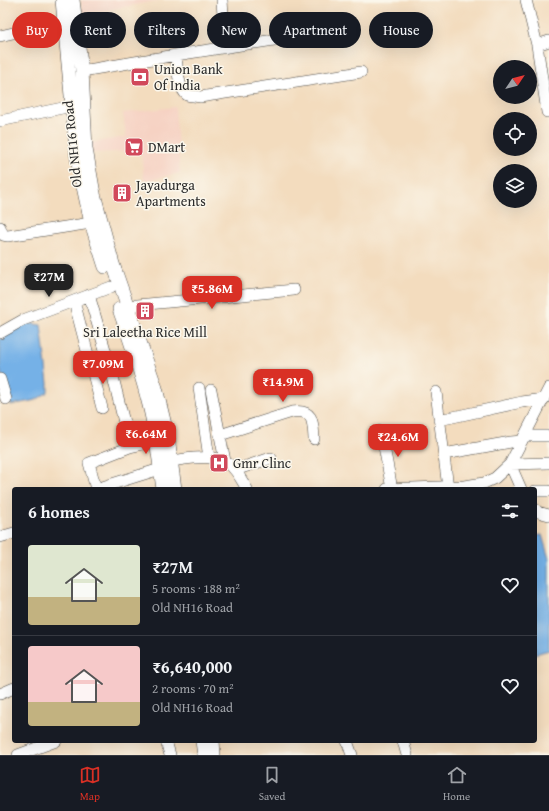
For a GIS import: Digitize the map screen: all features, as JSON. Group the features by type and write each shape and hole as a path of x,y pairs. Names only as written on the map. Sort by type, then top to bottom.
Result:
{"main road":[{"name":"Old NH16 Road","path":"62,0 77,159 91,223 137,361 149,406 157,441 163,487"},
{"name":"Old NH16 Road","path":"73,0 82,72 86,149 94,194 113,264 156,388 168,437 175,487"},
{"path":"202,743 204,755"},
{"path":"213,743 214,755"}],"street":[{"path":"222,0 223,12"},
{"path":"526,0 537,45 547,112"},
{"path":"0,36 64,21"},
{"path":"537,45 549,41"},
{"path":"82,72 176,55 225,48"},
{"path":"176,55 180,82 183,91 188,95 200,97 361,72"},
{"path":"0,121 72,106"},
{"path":"0,228 3,235 8,236 91,223"},
{"path":"0,333 23,320 111,286"},
{"path":"127,306 294,290"},
{"path":"89,295 130,447"},
{"path":"74,301 102,408"},
{"path":"0,379 6,399"},
{"path":"199,388 210,458"},
{"path":"456,487 484,482 495,478 510,464 523,438 544,403 549,388"},
{"path":"210,390 225,461"},
{"path":"436,392 448,487"},
{"path":"440,420 522,402 544,403"},
{"path":"220,435 292,412 300,411 310,416 313,420 314,439"},
{"path":"381,431 392,487"},
{"path":"444,454 511,442 523,438 549,436"},
{"path":"95,487 89,463 130,447 157,441"},
{"path":"171,461 210,458 225,461 235,470 246,487"},
{"path":"235,470 271,458"},
{"path":"510,464 549,463"},
{"path":"510,464 520,487"},
{"path":"102,487 160,469"},
{"path":"537,491 549,491"},
{"path":"537,511 549,515"},
{"path":"0,537 12,534"},
{"path":"0,694 12,689"},
{"path":"18,755 51,743"},
{"path":"167,743 170,755"},
{"path":"348,743 352,755"},
{"path":"404,743 407,755"}],"shaded area":[{"path":"81,0 161,0 98,12 82,12"},
{"name":"DMart","path":"175,107 180,173 144,181 141,151 90,153 89,143 126,137 123,113"}],"water":[{"path":"28,323 41,325 48,392 36,400 11,405 6,393 0,368 0,339 4,335"},
{"path":"542,535 549,559 549,650 537,653 537,536"}],"place":[{"name":"Union Bank Of India","path":"140,77"},
{"name":"DMart","path":"134,147"},
{"name":"Jayadurga Apartments","path":"122,193"},
{"name":"Sri Laleetha Rice Mill","path":"145,311"},
{"name":"Gmr Clinc","path":"219,463"}]}
